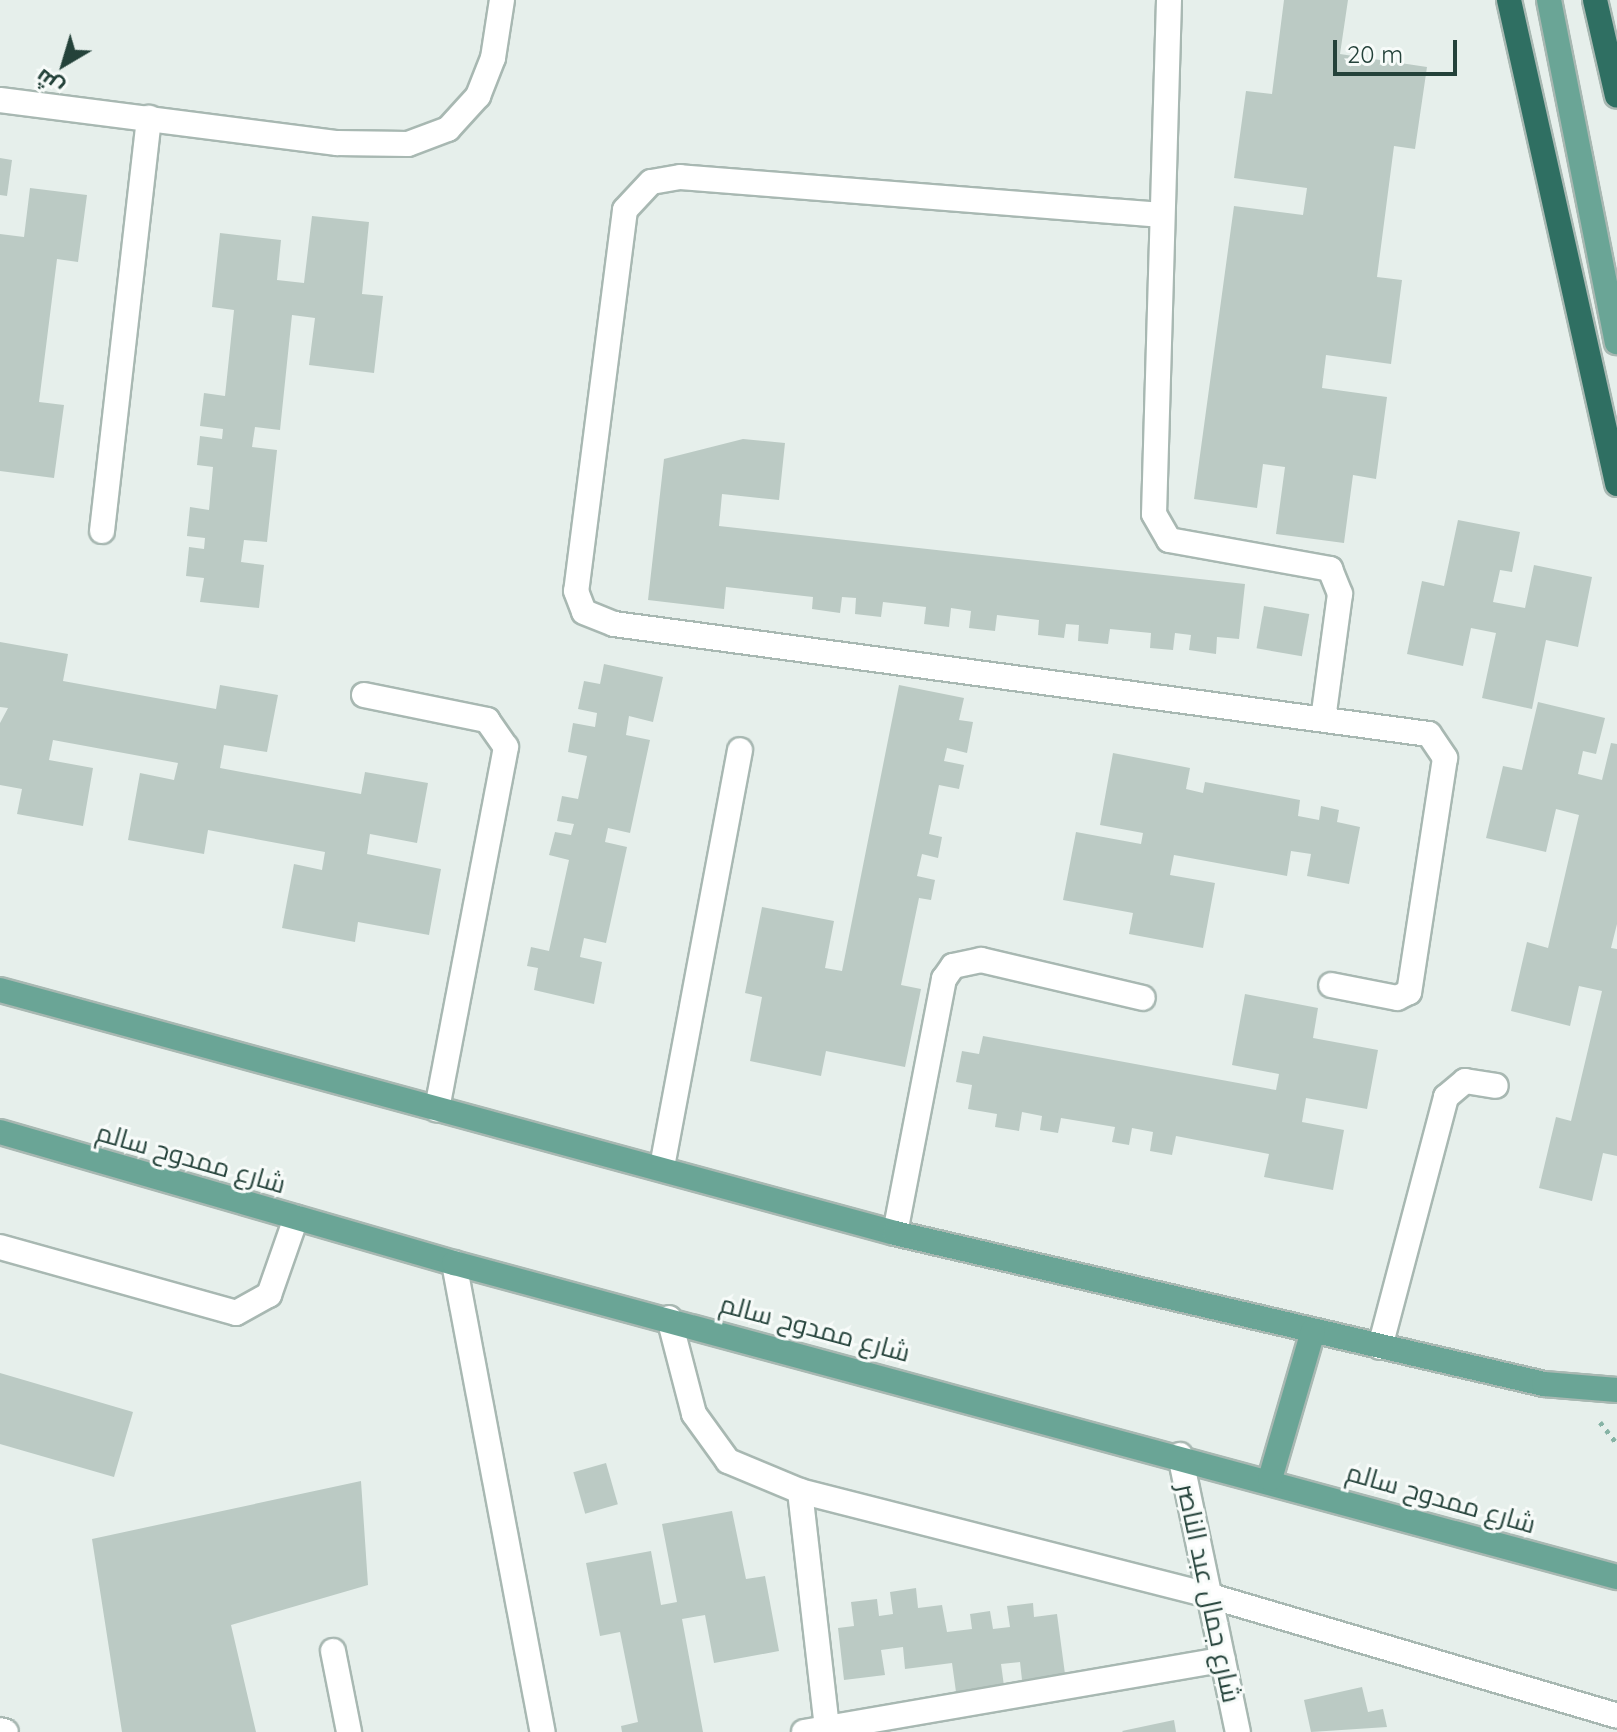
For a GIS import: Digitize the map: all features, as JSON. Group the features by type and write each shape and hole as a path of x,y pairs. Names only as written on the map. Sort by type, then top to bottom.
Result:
{"highway":[{"path":"1509,0 1614,474"},
{"path":"1595,0 1617,96"}],"main road":[{"path":"1549,0 1617,342"},
{"path":"0,990 437,1110 662,1167 895,1233 1575,1390 1617,1390"},
{"name":"شارع ممدوح سالم","path":"0,1132 454,1263 1270,1479 1617,1577"},
{"path":"1270,1479 1313,1331"}],"street":[{"path":"0,100 337,143 408,144 448,129 478,96 493,58 502,0"},
{"path":"1169,0 1162,215 1158,529 1183,544 1330,569 1340,594 1323,719"},
{"path":"102,531 149,118"},
{"path":"1162,215 680,177 651,182 625,210 576,591 584,612 614,624 1429,734 1445,758 1409,992 1397,998 1331,985"},
{"path":"364,695 487,720 506,747 437,1110"},
{"path":"662,1167 740,750"},
{"path":"895,1233 944,979 953,966 981,960 1143,998"},
{"path":"1380,1347 1446,1097 1465,1081 1496,1086"},
{"path":"0,1247 236,1313 251,1310 269,1295 296,1218"},
{"path":"454,1263 543,1732"},
{"path":"669,1318 694,1414 708,1440 728,1461 800,1491 1207,1595 1617,1716"},
{"name":"شارع جمال عبد الناصر","path":"1180,1455 1238,1732"},
{"path":"800,1491 816,1730 1223,1660"},
{"path":"333,1651 349,1732"},
{"path":"0,1730 6,1732"}],"building":[{"path":"1284,0 1348,0 1340,54 1427,67 1415,149 1394,146 1377,277 1402,280 1391,364 1326,355 1322,388 1387,397 1376,479 1353,475 1344,543 1276,534 1285,467 1263,464 1257,508 1194,499 1234,206 1303,215 1307,188 1234,178 1246,91 1272,94"},
{"path":"0,158 12,160 7,196 0,195"},
{"path":"30,188 87,195 78,262 57,259 39,402 64,405 54,478 0,471 0,234 24,237"},
{"path":"312,216 369,222 362,294 383,296 374,373 309,365 315,318 292,315 280,430 255,427 252,447 277,450 267,542 244,540 241,562 264,565 259,608 200,602 204,578 186,576 189,547 204,549 205,538 187,536 190,507 209,510 213,467 197,465 200,436 222,439 223,429 200,426 204,393 225,396 234,310 212,307 220,233 281,240 277,280 304,283"},
{"path":"743,439 785,443 779,500 722,494 719,526 1245,584 1239,639 1217,637 1216,654 1189,650 1191,635 1175,633 1173,650 1150,648 1151,633 1110,629 1108,644 1078,641 1079,625 1066,624 1064,638 1038,635 1039,620 997,615 995,631 969,628 971,611 951,608 949,627 924,624 926,607 883,602 881,617 855,614 856,598 842,597 840,613 812,609 813,597 726,587 724,609 648,600 664,459"},
{"path":"1458,520 1520,532 1512,572 1500,570 1493,602 1525,608 1534,565 1592,577 1578,647 1546,640 1532,709 1482,698 1496,633 1471,628 1463,666 1407,654 1422,581 1444,586"},
{"path":"1264,606 1309,614 1302,656 1257,648"},
{"path":"0,642 68,654 63,681 216,709 220,685 278,695 267,752 224,745 220,768 361,794 365,772 428,783 417,843 370,834 367,854 441,869 429,935 358,922 355,942 282,928 294,864 322,870 325,852 208,830 204,854 128,840 140,773 174,780 178,763 53,740 49,760 93,768 83,826 17,814 22,789 0,785 0,723 8,708 0,707"},
{"path":"604,664 663,677 653,722 629,716 626,735 650,740 630,833 608,828 605,842 627,847 606,943 584,938 580,957 602,962 594,1004 534,990 538,968 527,966 531,947 549,951 569,860 549,855 555,832 571,835 574,824 557,821 562,796 578,799 587,756 568,752 573,723 595,727 597,713 578,709 584,681 600,684"},
{"path":"899,685 964,698 959,720 973,722 967,753 947,748 944,761 964,765 959,789 939,785 929,834 942,837 938,858 922,854 917,876 935,880 931,900 919,898 901,985 921,989 905,1067 826,1051 821,1076 750,1061 762,997 745,993 762,907 834,921 825,968 842,971"},
{"path":"1538,702 1605,718 1596,754 1583,751 1578,774 1602,780 1611,743 1617,744 1617,924 1611,948 1617,949 1617,1156 1603,1153 1592,1201 1539,1188 1556,1117 1571,1121 1602,991 1579,986 1570,1026 1511,1011 1527,942 1548,948 1579,815 1556,809 1546,852 1486,838 1503,766 1522,770"},
{"path":"1113,753 1190,768 1186,789 1203,793 1205,782 1300,800 1298,816 1319,820 1321,806 1339,810 1337,822 1360,827 1349,884 1307,876 1311,854 1291,851 1287,876 1174,855 1170,875 1215,883 1203,948 1129,934 1133,913 1063,900 1076,832 1141,844 1143,833 1100,825"},
{"path":"1245,994 1318,1008 1313,1038 1378,1050 1367,1109 1306,1098 1302,1122 1344,1130 1333,1190 1264,1177 1269,1154 1176,1136 1172,1155 1150,1151 1153,1132 1132,1128 1129,1145 1112,1142 1115,1127 1061,1118 1058,1133 1040,1130 1042,1116 1022,1112 1019,1131 995,1127 997,1114 968,1109 972,1085 956,1082 962,1051 979,1054 983,1036 1276,1090 1279,1074 1232,1065"},
{"path":"0,1373 133,1412 114,1477 0,1444"},
{"path":"606,1463 618,1504 585,1514 573,1472"},
{"path":"361,1481 368,1585 231,1625 256,1732 122,1732 92,1539"},
{"path":"732,1511 746,1579 765,1576 779,1651 714,1663 705,1615 682,1619 703,1732 622,1732 621,1726 638,1722 620,1632 600,1636 586,1563 651,1551 661,1605 677,1602 662,1524"},
{"path":"916,1588 918,1608 942,1605 947,1632 972,1629 970,1614 990,1611 993,1629 1010,1627 1007,1606 1033,1603 1034,1617 1057,1614 1065,1674 1022,1680 1020,1662 1001,1664 1004,1686 956,1692 952,1663 905,1669 903,1647 881,1650 885,1675 844,1680 838,1628 854,1626 851,1602 877,1599 879,1616 893,1614 890,1592"},
{"path":"1362,1687 1368,1712 1383,1709 1387,1727 1311,1732 1304,1700"},
{"path":"1174,1720 1176,1732 1122,1731"}]}
